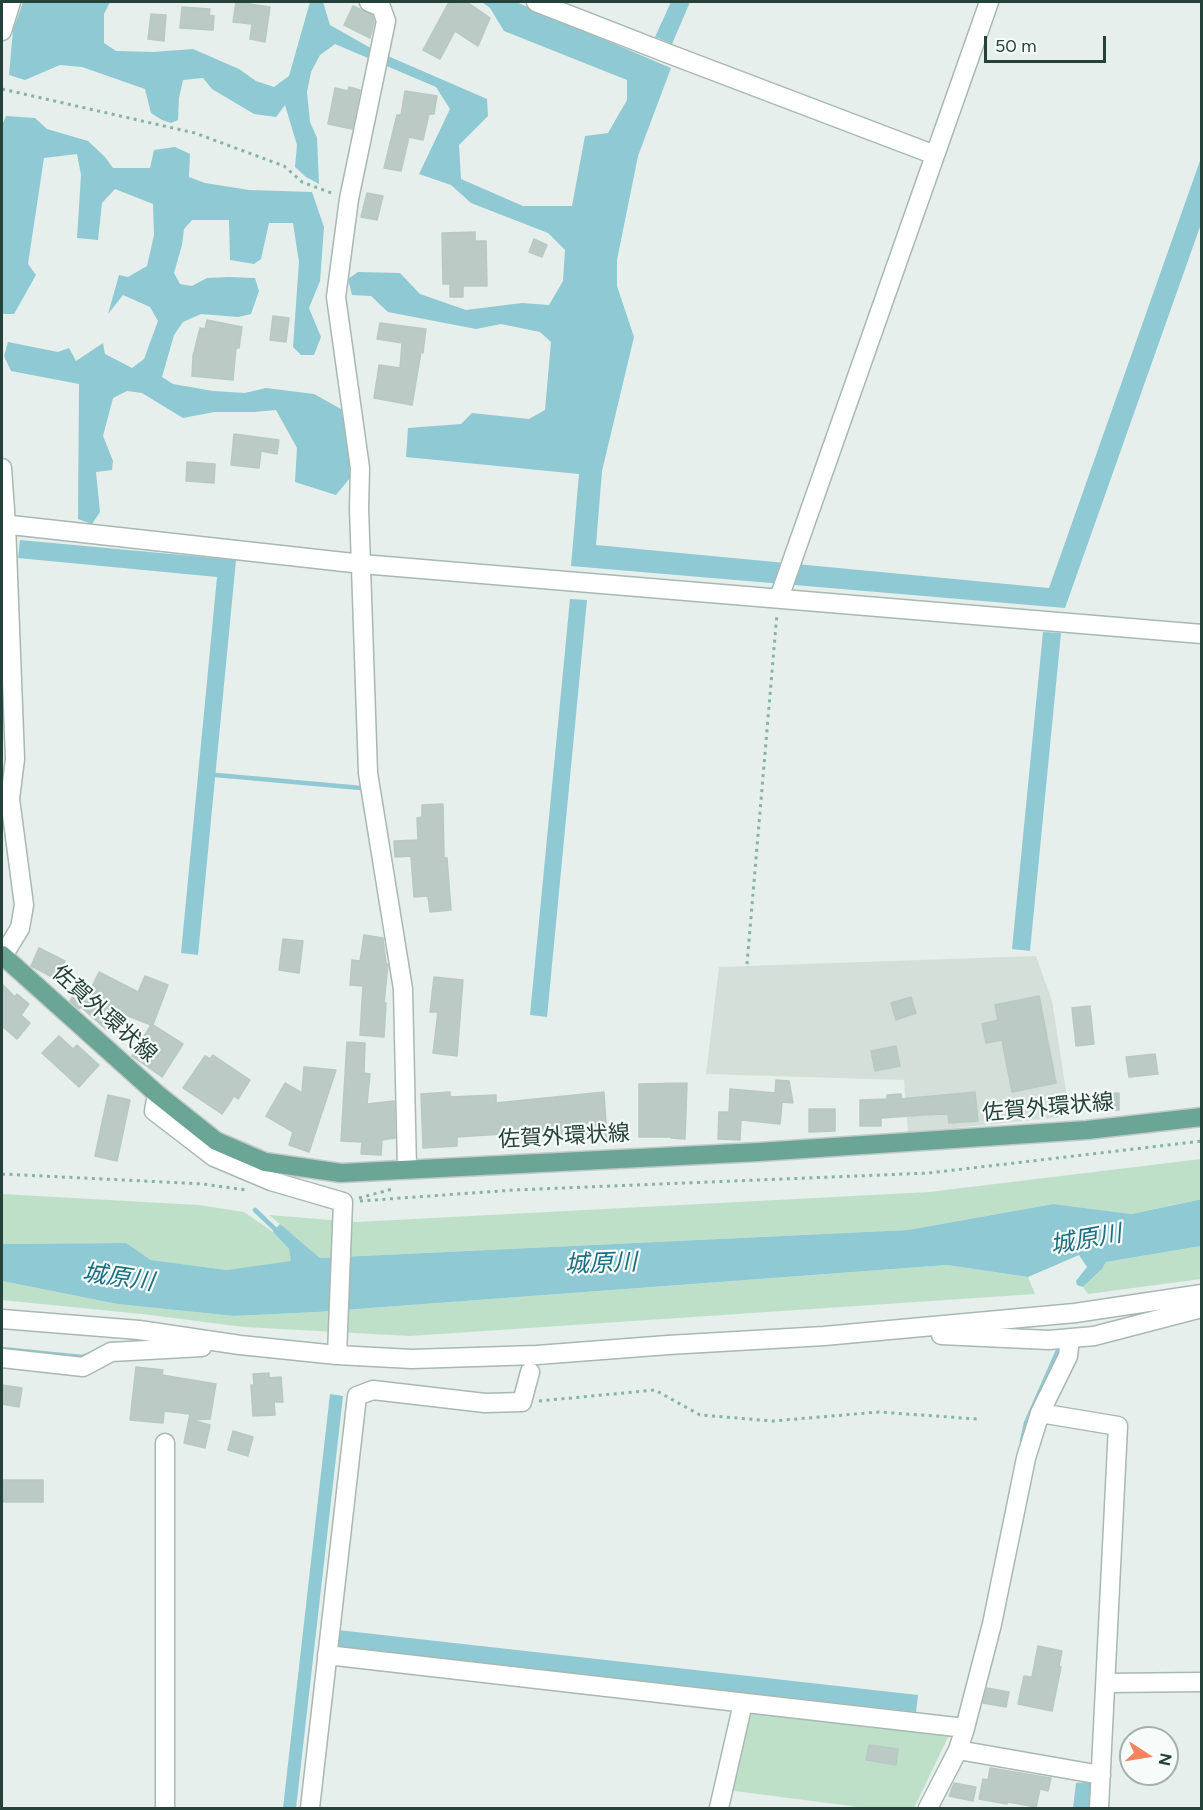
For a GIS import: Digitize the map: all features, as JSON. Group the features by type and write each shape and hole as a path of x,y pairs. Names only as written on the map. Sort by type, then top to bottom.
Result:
{"main road":[{"name":"佐賀外環状線","path":"2,955 157,1094 216,1141 265,1162 341,1173 794,1149 1087,1130 1202,1117"}],"street":[{"path":"2,31 11,2"},
{"path":"369,2 381,7 386,21 349,199 336,297 360,468 359,508 368,773 403,989 406,1169"},
{"path":"536,2 935,155"},
{"path":"779,598 989,2"},
{"path":"2,468 15,759 10,800 24,905 20,928 2,955"},
{"path":"4,524 362,564 1202,634"},
{"path":"157,1094 154,1111 214,1156 271,1181 343,1202 338,1355"},
{"path":"2,1319 139,1330 240,1345 338,1355 411,1359 537,1355 824,1336 1075,1313 1202,1294"},
{"path":"910,1328 937,1335 1049,1340 1094,1336 1202,1308"},
{"path":"928,1809 958,1750 965,1728 992,1624 1026,1458 1040,1413 1068,1356 1070,1338"},
{"path":"2,1358 83,1367 111,1352 240,1345"},
{"path":"310,1809 357,1395 373,1390 486,1403 522,1402 530,1372"},
{"path":"1040,1413 1119,1426 1099,1809"},
{"path":"165,1443 165,1809"},
{"path":"327,1655 965,1728"},
{"path":"1106,1683 1202,1682"},
{"path":"719,1809 743,1702"},
{"path":"958,1750 1101,1775"}],"path":[{"path":"2,89 195,133 284,166 302,182 349,199"},
{"path":"747,964 779,598"},
{"path":"343,1202 514,1190 929,1173 1202,1141"},
{"path":"2,1174 203,1184 250,1190"},
{"path":"522,1402 655,1390 700,1415 773,1421 879,1413 977,1419"}],"shaded area":[{"path":"1036,956 1052,1001 1070,1116 908,1133 904,1080 706,1074 719,967"}],"green space":[{"path":"1201,1159 1201,1199 1132,1214 1053,1204 908,1230 320,1258 269,1215 356,1222 929,1192"},
{"path":"2,1194 199,1205 244,1212 273,1232 289,1249 292,1262 227,1270 151,1260 125,1243 2,1244"},
{"path":"1201,1246 1201,1279 1088,1294 1083,1287 1106,1262"},
{"path":"947,1265 1028,1277 1035,1294 410,1336 244,1327 2,1300 2,1281 117,1304 234,1316 317,1312"},
{"path":"748,1712 950,1733 914,1808 866,1808 727,1790"}],"water":[{"path":"23,2 110,2 104,14 104,43 116,51 153,52 193,49 239,69 256,81 274,87 289,76 310,2 323,2 330,25 374,50 487,99 488,116 459,145 461,179 523,206 572,206 585,136 608,133 627,100 627,80 504,31 490,8 482,2 516,2 671,68 638,156 617,260 617,286 634,337 602,471 596,545 1049,588 1201,158 1201,224 1065,608 571,566 579,474 406,457 408,428 461,424 472,413 529,419 545,410 551,342 540,332 501,324 476,329 388,312 371,296 352,295 348,279 358,272 400,273 420,294 466,310 522,303 549,305 563,281 565,250 548,233 471,203 451,185 419,174 450,109 436,87 335,44 320,55 311,72 307,92 310,122 317,138 319,184 306,177 295,167 297,145 285,105 276,117 254,114 212,89 203,78 183,80 178,120 171,123 151,113 145,89 82,67 60,65 25,80 9,75 13,30"},
{"path":"671,2 690,2 672,44 655,37"},
{"path":"6,116 35,118 47,129 88,141 113,168 150,168 154,150 175,147 190,154 189,177 205,183 249,190 312,192 324,227 320,281 309,308 321,337 314,355 301,355 293,347 299,262 293,223 269,223 261,259 254,264 230,260 229,220 192,220 184,229 174,273 180,284 192,286 207,278 255,278 259,291 251,314 238,317 201,314 183,322 174,335 162,377 173,384 213,391 245,393 266,388 314,394 341,409 348,435 350,478 336,495 295,482 297,448 276,410 214,412 183,418 142,393 127,391 113,398 103,436 113,461 112,470 96,472 100,512 92,524 78,519 79,384 11,371 4,356 8,342 58,352 69,348 76,361 103,343 105,354 132,368 144,359 158,321 150,307 123,295 108,314 119,275 128,277 147,266 154,235 153,204 115,189 102,203 98,240 77,238 81,175 77,154 44,158 28,264 36,275 14,314 2,314 2,144 3,123"},
{"path":"20,540 236,560 198,955 181,953 217,577 18,558"},
{"path":"570,599 587,600 547,1017 530,1015"},
{"path":"1043,632 1061,633 1030,951 1012,949"},
{"name":"城原川","path":"1202,1199 1201,1246 1106,1262 1083,1287 1077,1285 1076,1281 1087,1267 1079,1255 1028,1277 947,1265 317,1312 234,1316 117,1304 2,1281 2,1244 126,1243 151,1260 227,1270 291,1261 289,1249 273,1232 280,1224 320,1258 908,1230 1053,1204 1132,1214"},
{"path":"330,1394 343,1396 296,1808 283,1808"},
{"path":"338,1630 918,1695 916,1712 336,1647"},
{"path":"1091,1782 1089,1808 1073,1808 1076,1783"}],"building":[{"path":"236,2 270,7 265,42 250,39 252,24 233,22"},
{"path":"449,2 467,2 490,18 478,46 455,31 440,59 423,50"},
{"path":"353,6 372,15 374,22 370,38 344,25"},
{"path":"182,7 210,9 209,15 214,16 213,30 180,28"},
{"path":"151,14 166,15 164,41 148,39"},
{"path":"349,87 360,90 352,129 328,124 335,88 348,91"},
{"path":"405,91 437,96 434,114 429,114 423,140 409,137 401,171 384,168 397,115 401,115"},
{"path":"367,193 383,196 377,220 361,217"},
{"path":"475,232 475,241 486,241 487,286 463,286 463,297 450,297 450,284 443,284 442,233"},
{"path":"534,239 547,245 542,257 529,252"},
{"path":"273,316 289,318 286,342 270,340"},
{"path":"207,320 242,327 239,348 236,348 233,380 192,376 193,356 200,328 205,329"},
{"path":"380,323 426,329 412,405 374,398 379,365 400,368 402,343 377,339"},
{"path":"234,434 279,440 277,454 261,451 259,468 231,465"},
{"path":"187,462 215,464 214,483 186,481"},
{"path":"443,804 444,858 447,858 451,910 430,912 428,896 414,897 411,856 395,857 394,841 418,840 417,818 422,817 422,805"},
{"path":"364,935 383,938 388,965 384,1003 386,1003 384,1037 360,1035 363,986 350,985 352,960 360,961"},
{"path":"283,939 303,941 299,973 279,970"},
{"path":"39,948 65,961 56,979 31,966"},
{"path":"99,972 138,992 145,976 168,985 153,1025 183,1044 162,1077 132,1056 151,1025 123,1014 108,1031 81,1007 79,1009 70,1001 78,988 83,988 89,993"},
{"path":"434,977 463,980 457,1056 433,1053 438,1012 430,1012"},
{"path":"2,984 15,997 17,994 29,1004 21,1015 30,1023 17,1039 2,1026"},
{"path":"1039,996 1056,1083 1012,1092 1002,1040 986,1043 982,1024 998,1020 995,1005"},
{"path":"911,997 916,1013 896,1020 891,1003"},
{"path":"1090,1006 1094,1044 1076,1046 1072,1008"},
{"path":"59,1036 73,1049 77,1045 99,1065 79,1087 42,1053"},
{"path":"347,1042 365,1043 364,1073 370,1074 367,1104 394,1101 395,1138 382,1140 381,1155 361,1154 362,1142 341,1141"},
{"path":"896,1046 900,1066 875,1071 871,1051"},
{"path":"1155,1054 1158,1074 1129,1077 1126,1057"},
{"path":"213,1055 250,1080 238,1099 234,1096 222,1114 183,1088 205,1056 210,1059"},
{"path":"304,1067 336,1070 309,1152 289,1145 293,1132 266,1116 285,1083 302,1093"},
{"path":"776,1080 789,1081 793,1103 782,1102 780,1124 741,1120 740,1140 718,1139 719,1112 729,1112 730,1089 775,1093"},
{"path":"687,1083 685,1139 639,1137 639,1084"},
{"path":"450,1092 450,1097 496,1095 496,1103 604,1092 607,1139 567,1142 567,1135 545,1137 545,1132 502,1136 502,1134 457,1137 457,1146 423,1148 421,1094"},
{"path":"975,1092 978,1121 949,1123 948,1114 923,1115 881,1118 881,1126 860,1126 860,1100 887,1099 887,1095 901,1094 901,1099"},
{"path":"1104,1093 1119,1093 1119,1110 1105,1110"},
{"path":"108,1095 130,1100 117,1161 95,1156"},
{"path":"809,1109 835,1109 835,1131 809,1132"},
{"path":"136,1367 163,1370 162,1375 216,1384 210,1419 192,1420 210,1425 205,1448 184,1443 190,1414 164,1411 163,1423 130,1420"},
{"path":"269,1373 269,1378 281,1377 283,1402 274,1402 275,1415 253,1416 251,1385 254,1385 253,1374"},
{"path":"2,1385 22,1388 19,1407 2,1404"},
{"path":"233,1431 253,1437 248,1456 228,1450"},
{"path":"2,1480 43,1480 43,1502 2,1502"},
{"path":"1038,1646 1062,1651 1052,1711 1018,1704 1024,1676 1032,1677"},
{"path":"987,1688 1009,1692 1006,1707 983,1703"},
{"path":"869,1745 898,1749 896,1765 866,1760"},
{"path":"990,1768 1051,1778 1048,1791 1040,1789 1036,1807 979,1799 983,1779 988,1780"},
{"path":"954,1783 976,1787 973,1801 949,1796"}],"waterway":[{"path":"216,775 361,788"},
{"path":"255,1210 278,1232"},
{"path":"1022,1441 1026,1423 1060,1346"},
{"path":"2,1349 82,1357 91,1354"}]}
